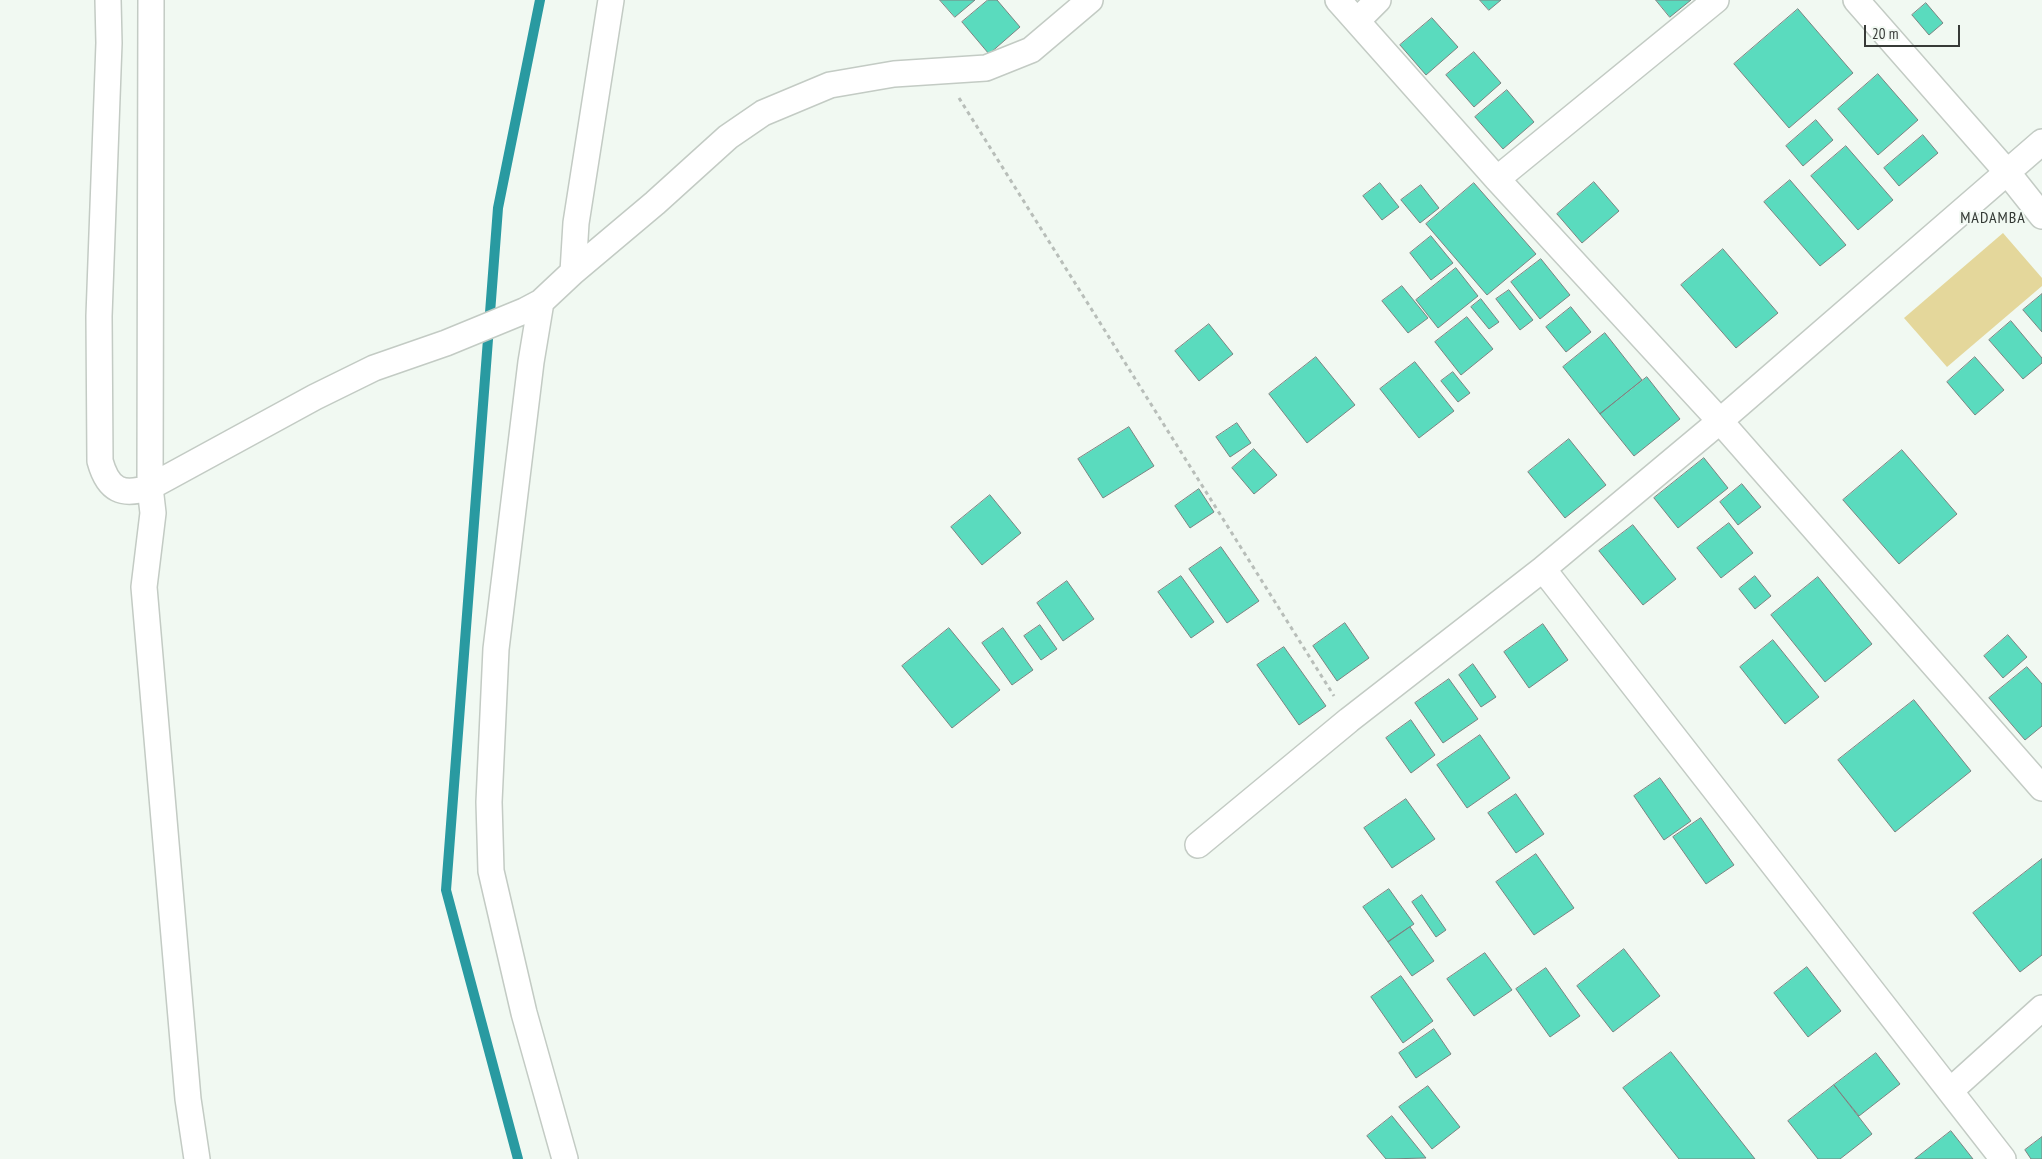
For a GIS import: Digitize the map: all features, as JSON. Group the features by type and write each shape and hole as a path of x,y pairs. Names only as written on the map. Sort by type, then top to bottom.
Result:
{"street":[{"path":"108,0 109,43 99,316 100,461 104,475 112,485 119,489 135,492 150,487 374,368 446,343 533,306 728,137 763,113 830,85 894,74 986,68 1031,50 1090,0"},
{"path":"151,0 150,487 153,513 144,587 188,1099 196,1159"},
{"path":"572,272 576,223 611,0"},
{"path":"1338,0 1497,180 1720,421 2042,788"},
{"path":"1357,21 1378,0"},
{"path":"1497,180 1716,0"},
{"path":"1856,0 2008,172 2042,216"},
{"path":"1198,845 1349,720 1543,569 1720,421 2042,142"},
{"path":"533,306 531,362 496,649 489,802 491,871 524,1013 565,1159"},
{"path":"1543,569 2003,1159"},
{"path":"1950,1091 2042,1008"}],"path":[{"path":"943,72 1349,720"}],"shaded area":[{"path":"2003,233 2042,278 2042,286 1947,367 1904,318"}],"building":[{"path":"940,0 975,0 955,17"},
{"path":"988,0 997,0 1020,27 989,54 962,22"},
{"path":"1480,0 1501,0 1489,10"},
{"path":"1656,0 1691,0 1670,17"},
{"path":"1926,3 1943,23 1929,35 1912,15"},
{"path":"1798,9 1853,73 1789,128 1734,64"},
{"path":"1432,18 1458,47 1426,75 1400,45"},
{"path":"1474,52 1501,83 1474,107 1446,75"},
{"path":"1878,74 1918,120 1878,155 1838,109"},
{"path":"1507,90 1534,122 1503,149 1475,117"},
{"path":"1816,120 1833,140 1803,166 1786,146"},
{"path":"1923,135 1938,153 1899,186 1884,168"},
{"path":"1846,146 1893,200 1858,230 1811,176"},
{"path":"1790,180 1846,245 1820,266 1764,202"},
{"path":"1594,182 1619,211 1582,243 1557,214"},
{"path":"1380,183 1399,207 1382,220 1363,196"},
{"path":"1474,183 1536,254 1487,295 1426,224"},
{"path":"1421,185 1439,208 1420,223 1401,200"},
{"path":"1431,236 1453,263 1431,280 1410,253"},
{"path":"1723,249 1778,313 1736,348 1681,285"},
{"path":"1541,259 1570,295 1540,319 1511,282"},
{"path":"1456,268 1478,296 1438,328 1416,300"},
{"path":"1402,286 1428,318 1408,333 1382,301"},
{"path":"1509,290 1533,320 1520,330 1496,299"},
{"path":"2042,294 2042,332 2023,310"},
{"path":"1481,299 1499,322 1489,329 1471,307"},
{"path":"1571,307 1591,332 1566,352 1546,327"},
{"path":"1467,317 1493,349 1461,375 1435,342"},
{"path":"2011,321 2042,358 2042,363 2023,379 1989,340"},
{"path":"1209,324 1233,354 1199,381 1175,351"},
{"path":"1605,333 1642,380 1600,414 1563,367"},
{"path":"1316,357 1355,405 1307,443 1269,394"},
{"path":"1975,357 2004,390 1975,415 1947,382"},
{"path":"1415,362 1454,411 1419,438 1380,389"},
{"path":"1453,372 1470,393 1458,402 1441,381"},
{"path":"1647,377 1680,419 1634,456 1600,414"},
{"path":"1237,423 1251,443 1230,457 1216,437"},
{"path":"1129,427 1154,466 1103,498 1078,459"},
{"path":"1569,439 1606,485 1565,518 1528,472"},
{"path":"1254,449 1277,475 1254,494 1232,468"},
{"path":"1902,450 1957,514 1899,564 1843,500"},
{"path":"1704,458 1728,488 1678,528 1654,498"},
{"path":"1742,484 1761,507 1738,525 1720,502"},
{"path":"1199,489 1214,512 1190,528 1175,506"},
{"path":"990,495 1021,533 982,565 951,527"},
{"path":"1729,523 1753,553 1721,578 1697,548"},
{"path":"1633,525 1676,579 1643,605 1599,551"},
{"path":"1221,547 1259,601 1227,623 1189,569"},
{"path":"1181,576 1214,622 1191,638 1158,592"},
{"path":"1755,576 1771,596 1755,609 1739,589"},
{"path":"1818,577 1872,644 1825,682 1771,615"},
{"path":"1067,581 1094,619 1063,641 1037,603"},
{"path":"1345,623 1369,658 1337,681 1313,646"},
{"path":"1543,624 1568,660 1529,688 1504,652"},
{"path":"1040,625 1057,649 1041,660 1024,636"},
{"path":"949,628 1000,690 952,728 902,666"},
{"path":"1003,628 1033,670 1012,685 982,643"},
{"path":"2008,635 2027,657 2003,678 1984,656"},
{"path":"1773,640 1819,697 1785,724 1740,667"},
{"path":"1284,647 1326,706 1299,725 1257,665"},
{"path":"1473,664 1496,697 1481,707 1459,675"},
{"path":"2027,667 2042,684 2042,726 2025,740 1989,698"},
{"path":"1449,679 1478,719 1443,743 1415,703"},
{"path":"1914,700 1971,771 1895,832 1838,760"},
{"path":"1411,720 1435,755 1411,773 1386,738"},
{"path":"1480,735 1510,778 1467,808 1437,765"},
{"path":"1660,778 1691,821 1664,840 1634,796"},
{"path":"1516,794 1544,834 1516,853 1488,813"},
{"path":"1406,799 1435,839 1392,868 1364,828"},
{"path":"1701,818 1734,865 1706,884 1673,837"},
{"path":"1536,854 1574,908 1534,935 1496,882"},
{"path":"2042,859 2042,955 2020,972 1973,913"},
{"path":"1389,889 1414,924 1388,942 1363,907"},
{"path":"1422,895 1446,930 1436,937 1412,902"},
{"path":"1410,927 1434,961 1412,976 1388,942"},
{"path":"1624,949 1660,996 1613,1032 1577,986"},
{"path":"1485,953 1512,990 1474,1016 1447,979"},
{"path":"1807,967 1841,1011 1808,1037 1774,993"},
{"path":"1546,968 1580,1016 1550,1037 1516,989"},
{"path":"1401,976 1433,1021 1403,1043 1371,997"},
{"path":"1434,1029 1451,1054 1416,1078 1399,1053"},
{"path":"1671,1052 1755,1159 1679,1159 1623,1088"},
{"path":"1876,1053 1900,1084 1859,1116 1834,1085"},
{"path":"1834,1085 1872,1134 1840,1159 1818,1159 1788,1121"},
{"path":"1428,1086 1460,1127 1432,1149 1399,1107"},
{"path":"1392,1116 1426,1158 1386,1159 1367,1136"},
{"path":"1951,1131 1973,1159 1915,1159"},
{"path":"2042,1137 2042,1159 2031,1159 2025,1150"}],"waterway":[{"path":"518,1159 446,890 498,208 540,0"}],"district":[{"name":"MADAMBA","path":"1993,218"}]}
